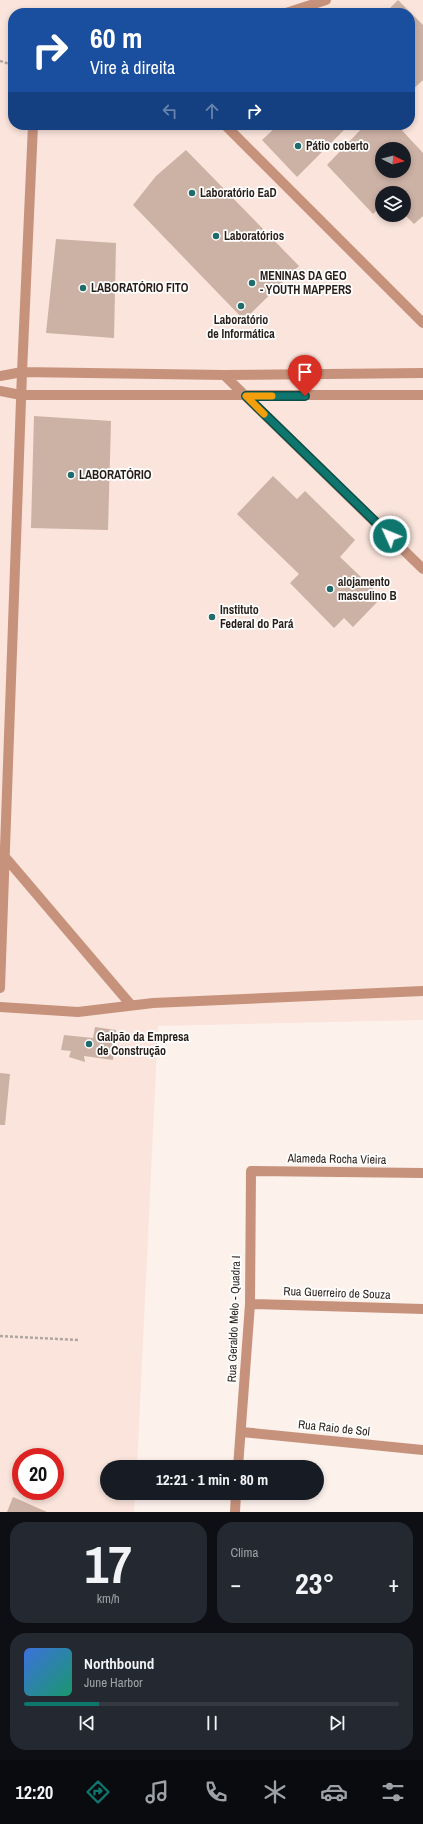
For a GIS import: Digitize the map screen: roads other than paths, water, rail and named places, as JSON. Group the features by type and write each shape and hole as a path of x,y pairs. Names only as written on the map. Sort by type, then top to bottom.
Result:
{"street":[{"path":"301,8 326,0"},
{"path":"0,988 21,395 34,130"},
{"path":"230,130 423,323"},
{"path":"0,376 22,372 224,375 423,373"},
{"path":"224,375 423,569"},
{"path":"0,391 21,395 423,395"},
{"path":"5,857 131,1005"},
{"path":"0,1007 78,1012 131,1005 423,991"},
{"name":"Alameda Rocha Vieira","path":"251,1172 423,1173"},
{"name":"Rua Geraldo Melo - Quadra I","path":"239,1460 250,1304 251,1172"},
{"name":"Rua Guerreiro de Souza","path":"250,1304 423,1309"},
{"name":"Rua Raio de Sol","path":"242,1432 423,1450"},
{"path":"234,1512 235,1500"}],"place":[{"name":"Pátio coberto","path":"298,146"},
{"name":"Laboratório EaD","path":"192,193"},
{"name":"Laboratórios","path":"216,236"},
{"name":"MENINAS DA GEO - YOUTH MAPPERS","path":"252,283"},
{"name":"LABORATÓRIO FITO","path":"83,288"},
{"name":"Laboratório de Informática","path":"241,306"},
{"name":"LABORATÓRIO","path":"71,475"},
{"name":"alojamento masculino B","path":"330,589"},
{"name":"Instituto Federal do Pará","path":"212,617"},
{"name":"Galpão da Empresa de Construção","path":"89,1044"}]}
